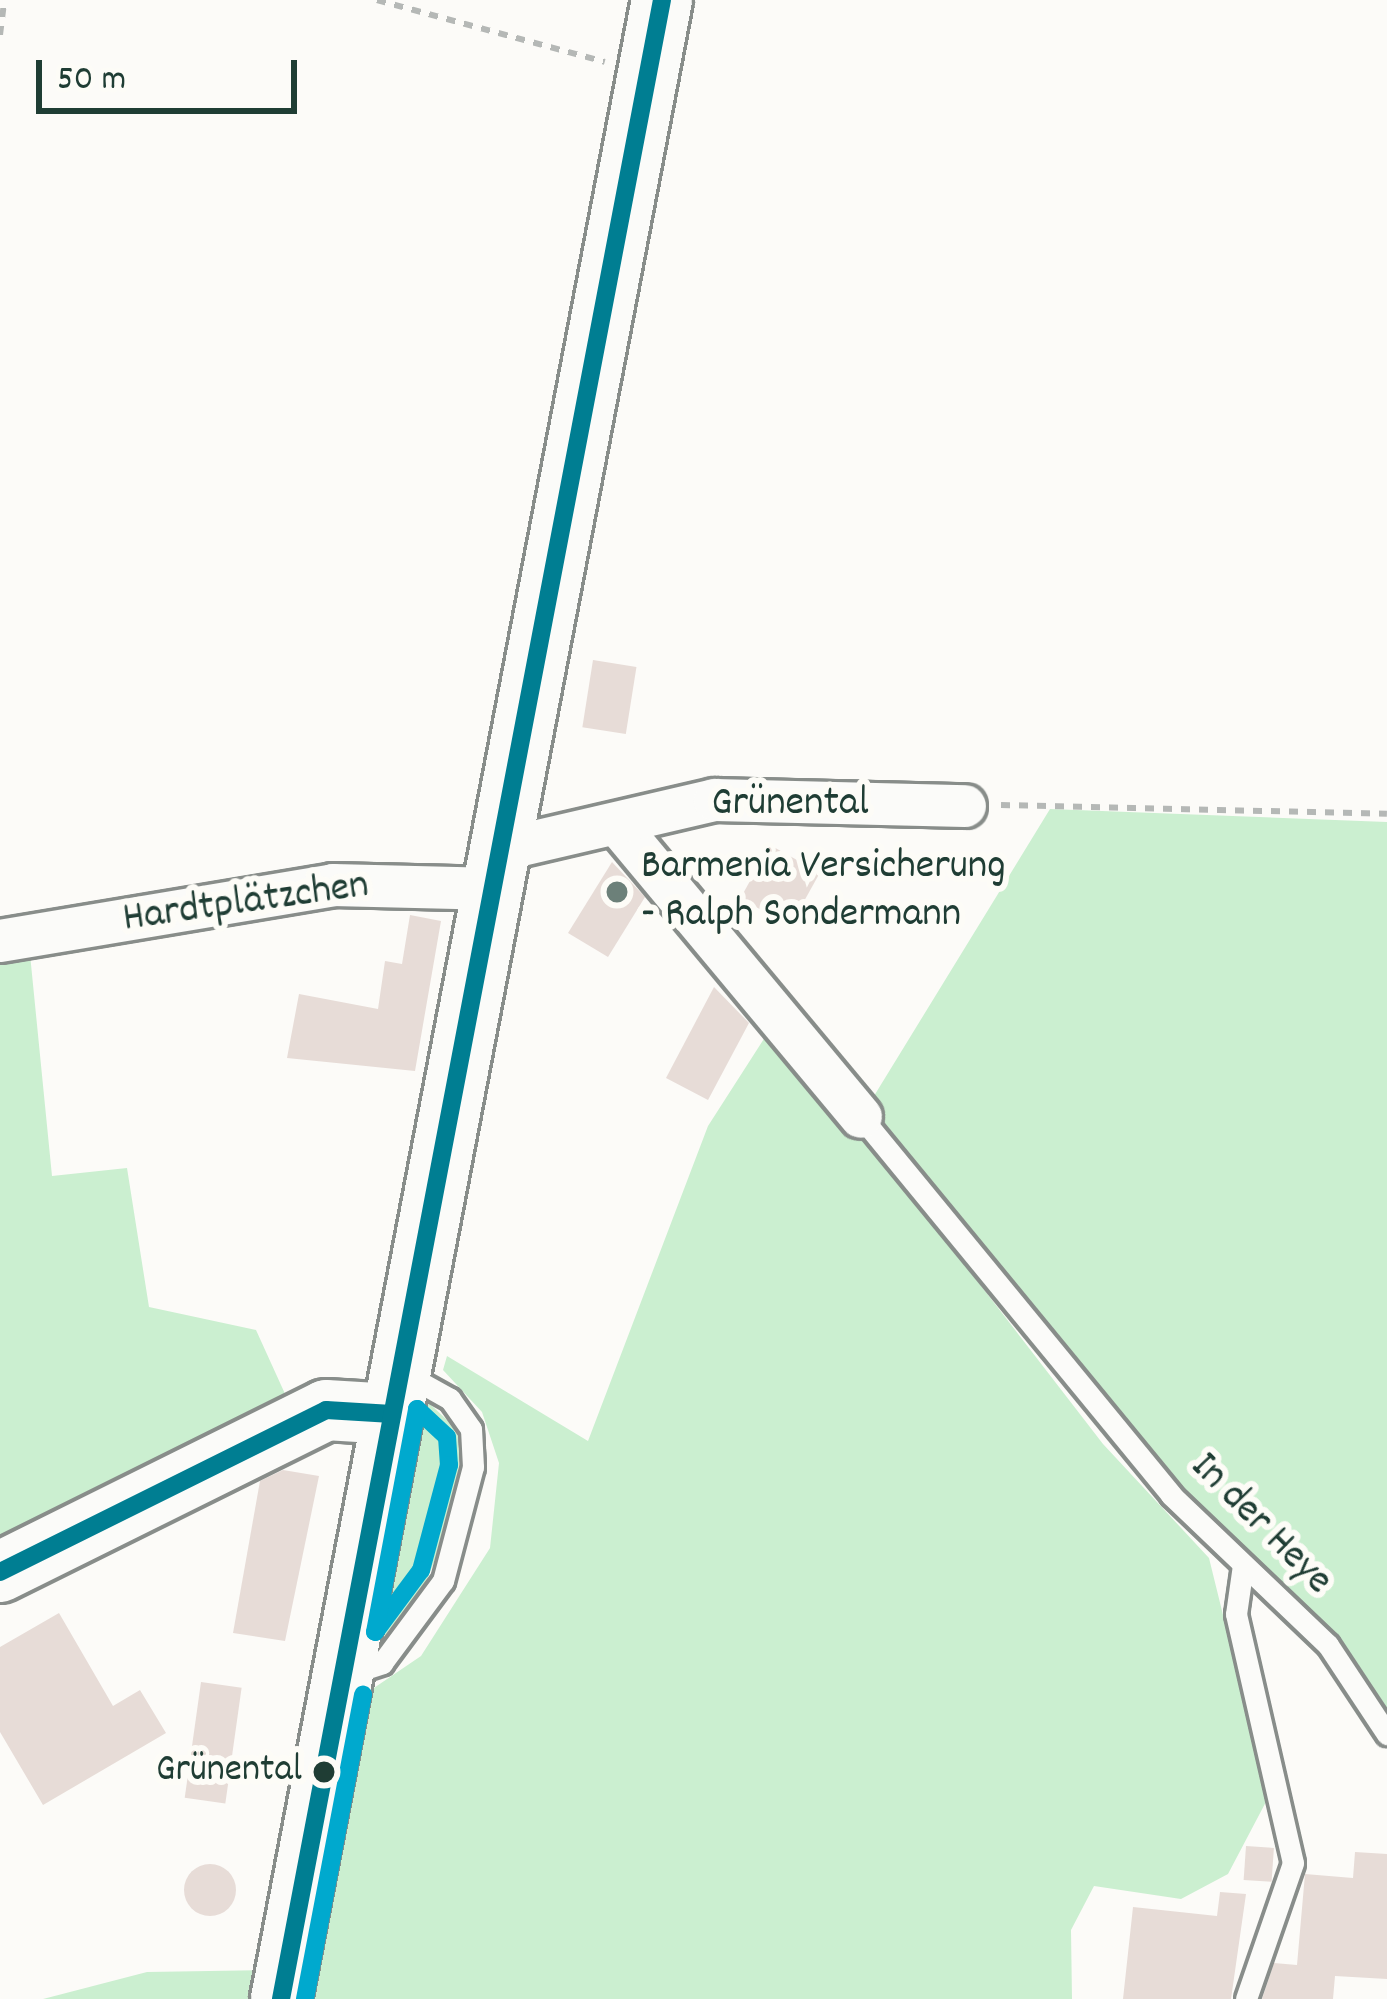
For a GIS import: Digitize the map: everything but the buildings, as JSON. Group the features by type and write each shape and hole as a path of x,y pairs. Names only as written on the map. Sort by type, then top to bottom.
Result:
{"main road":[{"path":"280,1999 662,0"},
{"path":"0,1572 326,1410 396,1393"}],"street":[{"name":"Grünental","path":"496,870 617,824 715,800 965,806"},
{"path":"617,824 861,1117"},
{"name":"Hardtplätzchen","path":"0,940 333,885 496,870"}],"lane":[{"name":"In der Heye","path":"861,1117 1116,1431 1243,1565 1328,1646 1387,1734"},
{"path":"343,1676 382,1663 443,1580 473,1467 471,1429 450,1400 396,1393"},
{"path":"1243,1565 1236,1614 1293,1863 1246,1999"}],"path":[{"path":"0,35 4,0"},
{"path":"377,0 648,74"},
{"path":"965,806 1387,814"}],"green space":[{"path":"1050,809 1387,822 1387,1717 1328,1637 1174,1486 866,1109"},
{"path":"29,944 52,1176 127,1168 149,1307 256,1330 291,1407 0,1550 0,952"},
{"path":"776,1020 1103,1444 1209,1558 1268,1798 1228,1874 1181,1899 1094,1886 1071,1930 1072,1999 306,1999 365,1694 421,1656 490,1548 499,1463 482,1412 443,1370 447,1356 588,1441 708,1126"},
{"path":"430,1404 463,1435 452,1517 413,1615 384,1638 369,1635 415,1405"},
{"path":"268,1970 262,1999 43,1999 147,1972"}],"transit line":[{"path":"281,1999 662,0"},
{"path":"417,1409 447,1437 449,1465 421,1570 375,1632 417,1409"},
{"path":"0,1572 326,1410 392,1414"},
{"path":"305,1999 363,1694"}],"place":[{"name":"Barmenia Versicherung - Ralph Sondermann","path":"617,892"},
{"name":"Grünental","path":"324,1772"}]}
